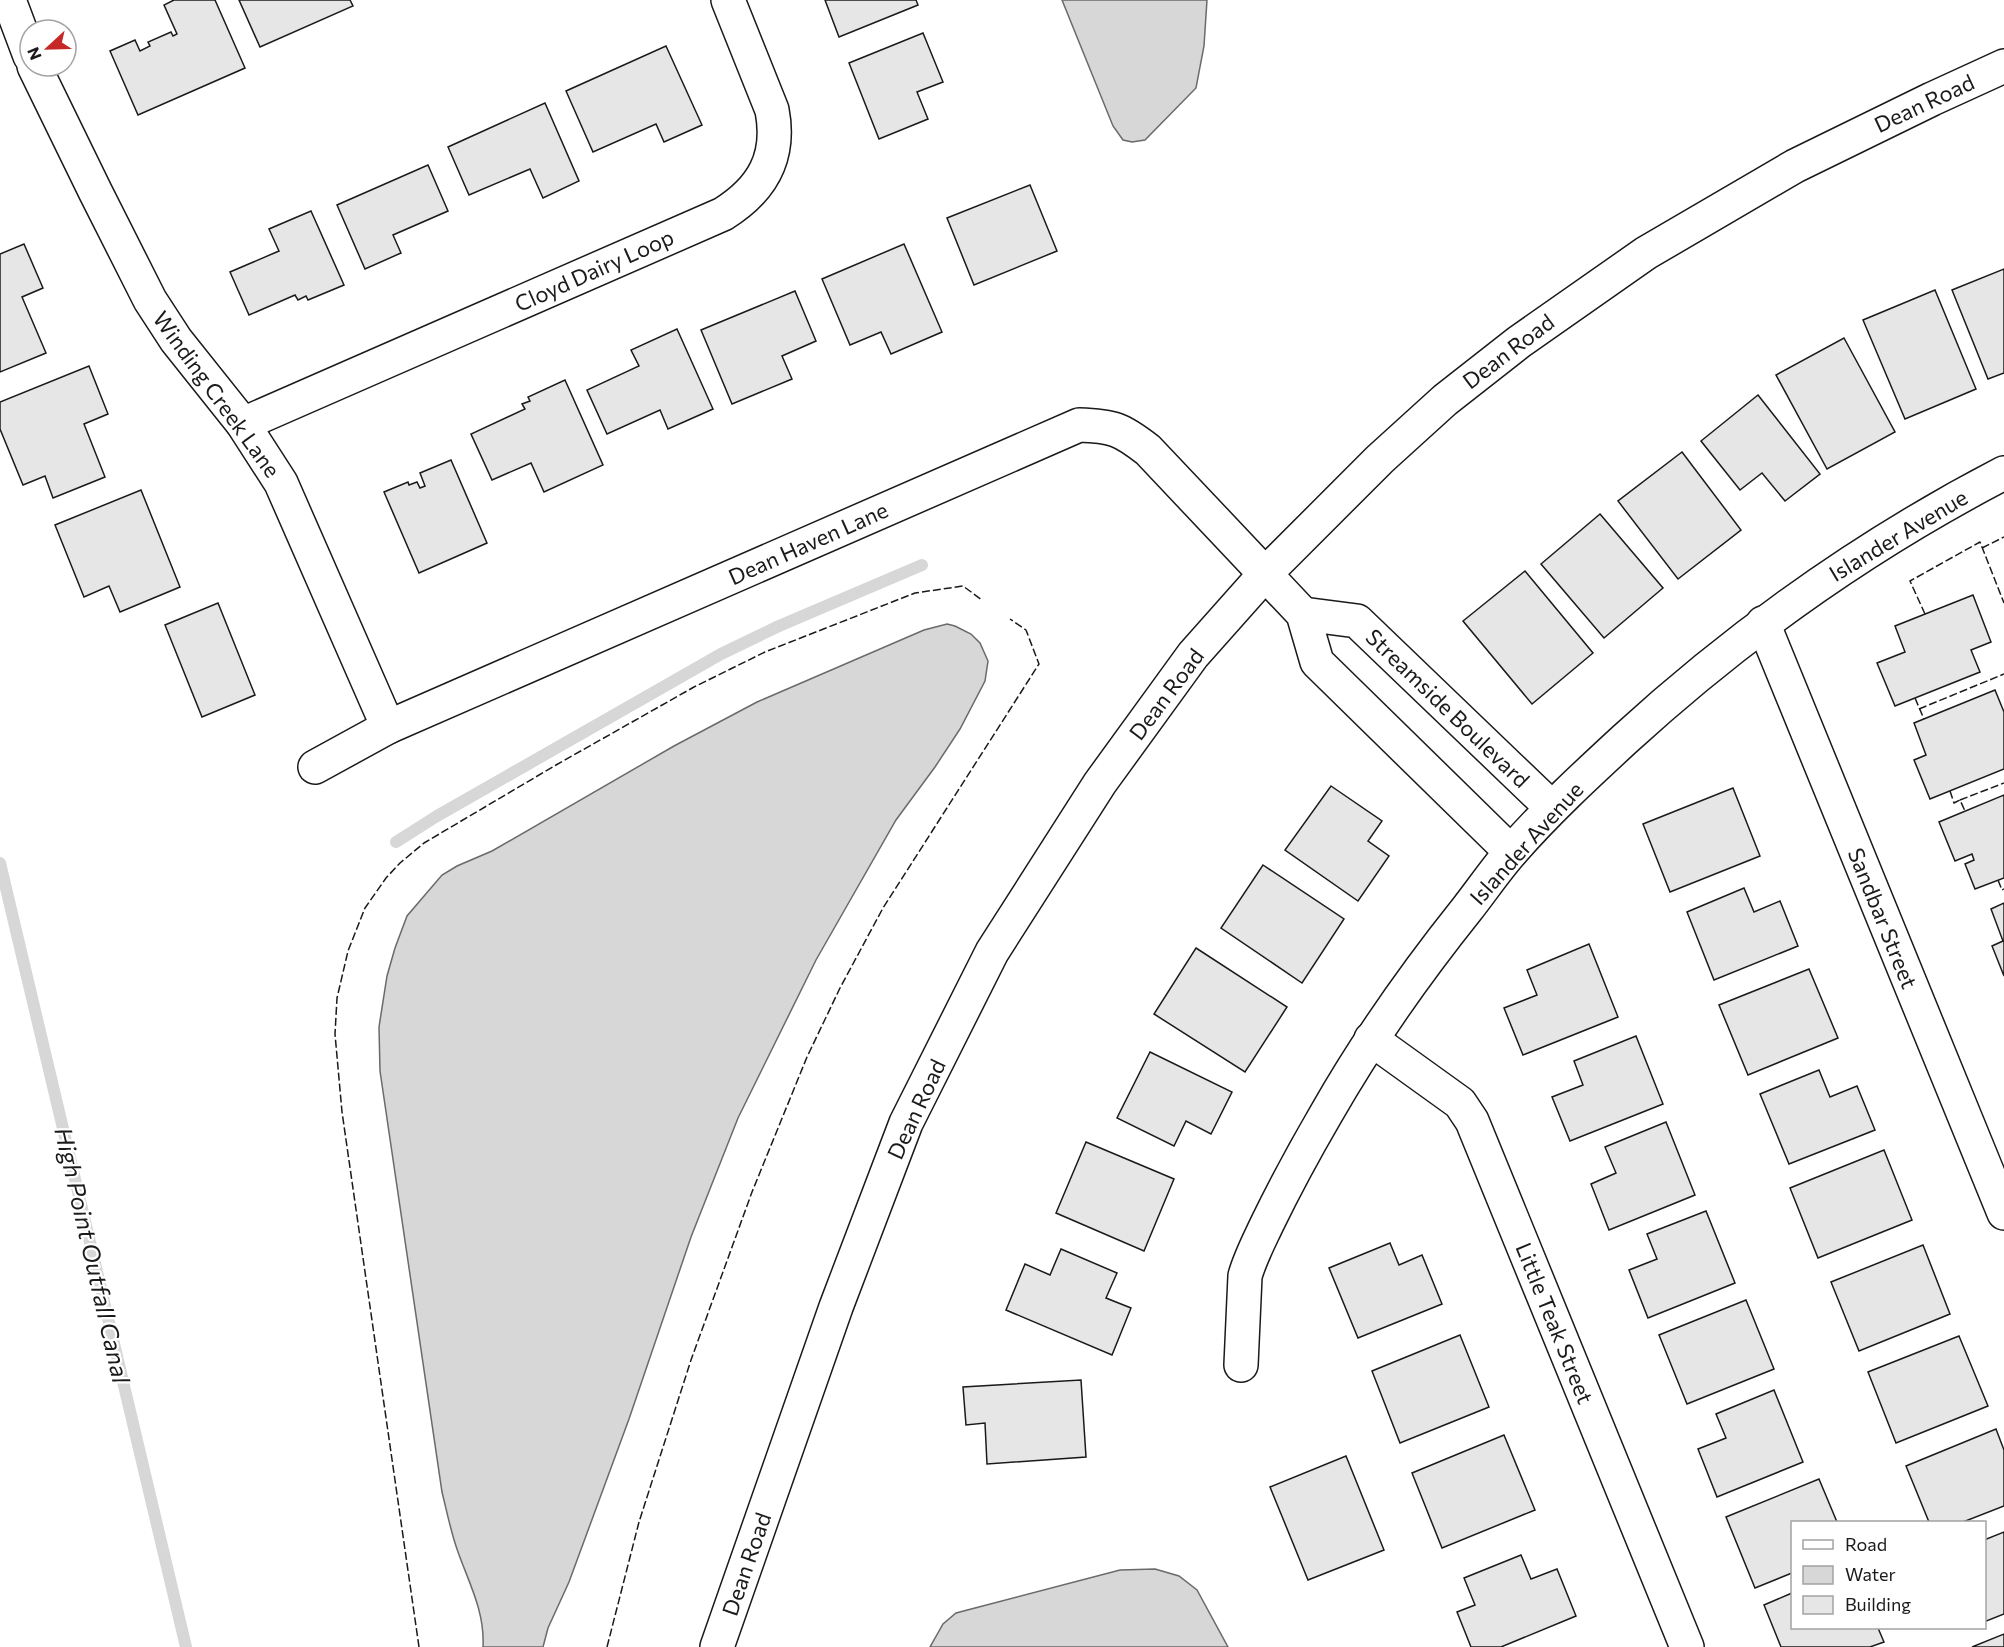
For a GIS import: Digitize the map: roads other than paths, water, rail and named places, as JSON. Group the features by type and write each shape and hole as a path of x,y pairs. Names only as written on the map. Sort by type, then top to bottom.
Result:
{"street":[{"path":"9,0 18,24"},
{"name":"Cloyd Dairy Loop","path":"243,424 723,214 749,195 762,178 770,162 775,122 728,0"},
{"name":"Dean Road","path":"717,1647 836,1307 906,1123 992,952 1100,783 1193,656 1264,574 1380,459 1445,400 1519,342 1646,253 1795,166 1878,124 2004,66"},
{"name":"Winding Creek Lane","path":"40,78 150,300 176,340 243,424 281,483 388,727"},
{"name":"Dean Haven Lane","path":"315,767 388,727 1079,425 1116,428 1148,450 1264,574"},
{"name":"Islander Avenue","path":"1241,1365 1243,1289 1249,1264 1280,1197 1371,1039 1439,945 1511,852 1552,808 1654,712 1763,623 1870,548 2004,473"},
{"path":"1264,574 1303,614 1317,663 1511,852"},
{"name":"Streamside Boulevard","path":"1303,614 1357,621 1552,808"},
{"name":"Sandbar Street","path":"1763,623 2004,1213"},
{"name":"Little Teak Street","path":"1371,1039 1460,1103 1472,1121 1686,1647"}],"water":[{"path":"1062,0 1207,0 1204,46 1196,88 1145,140 1132,142 1123,140 1113,126"},
{"path":"947,624 971,634 980,643 988,661 985,681 960,729 896,820 816,960 738,1118 691,1237 629,1419 569,1582 548,1628 543,1647 483,1647 479,1610 451,1530 442,1492 380,1071 379,1027 387,976 407,916 442,875 492,851 674,746 757,702 924,630"},
{"path":"1155,1569 1179,1576 1197,1590 1228,1647 930,1647 943,1624 956,1613 1120,1570"}],"waterway":[{"path":"396,842 437,816 721,654 779,626 922,565"},
{"name":"High Point Outfall Canal","path":"0,863 186,1647"}]}
